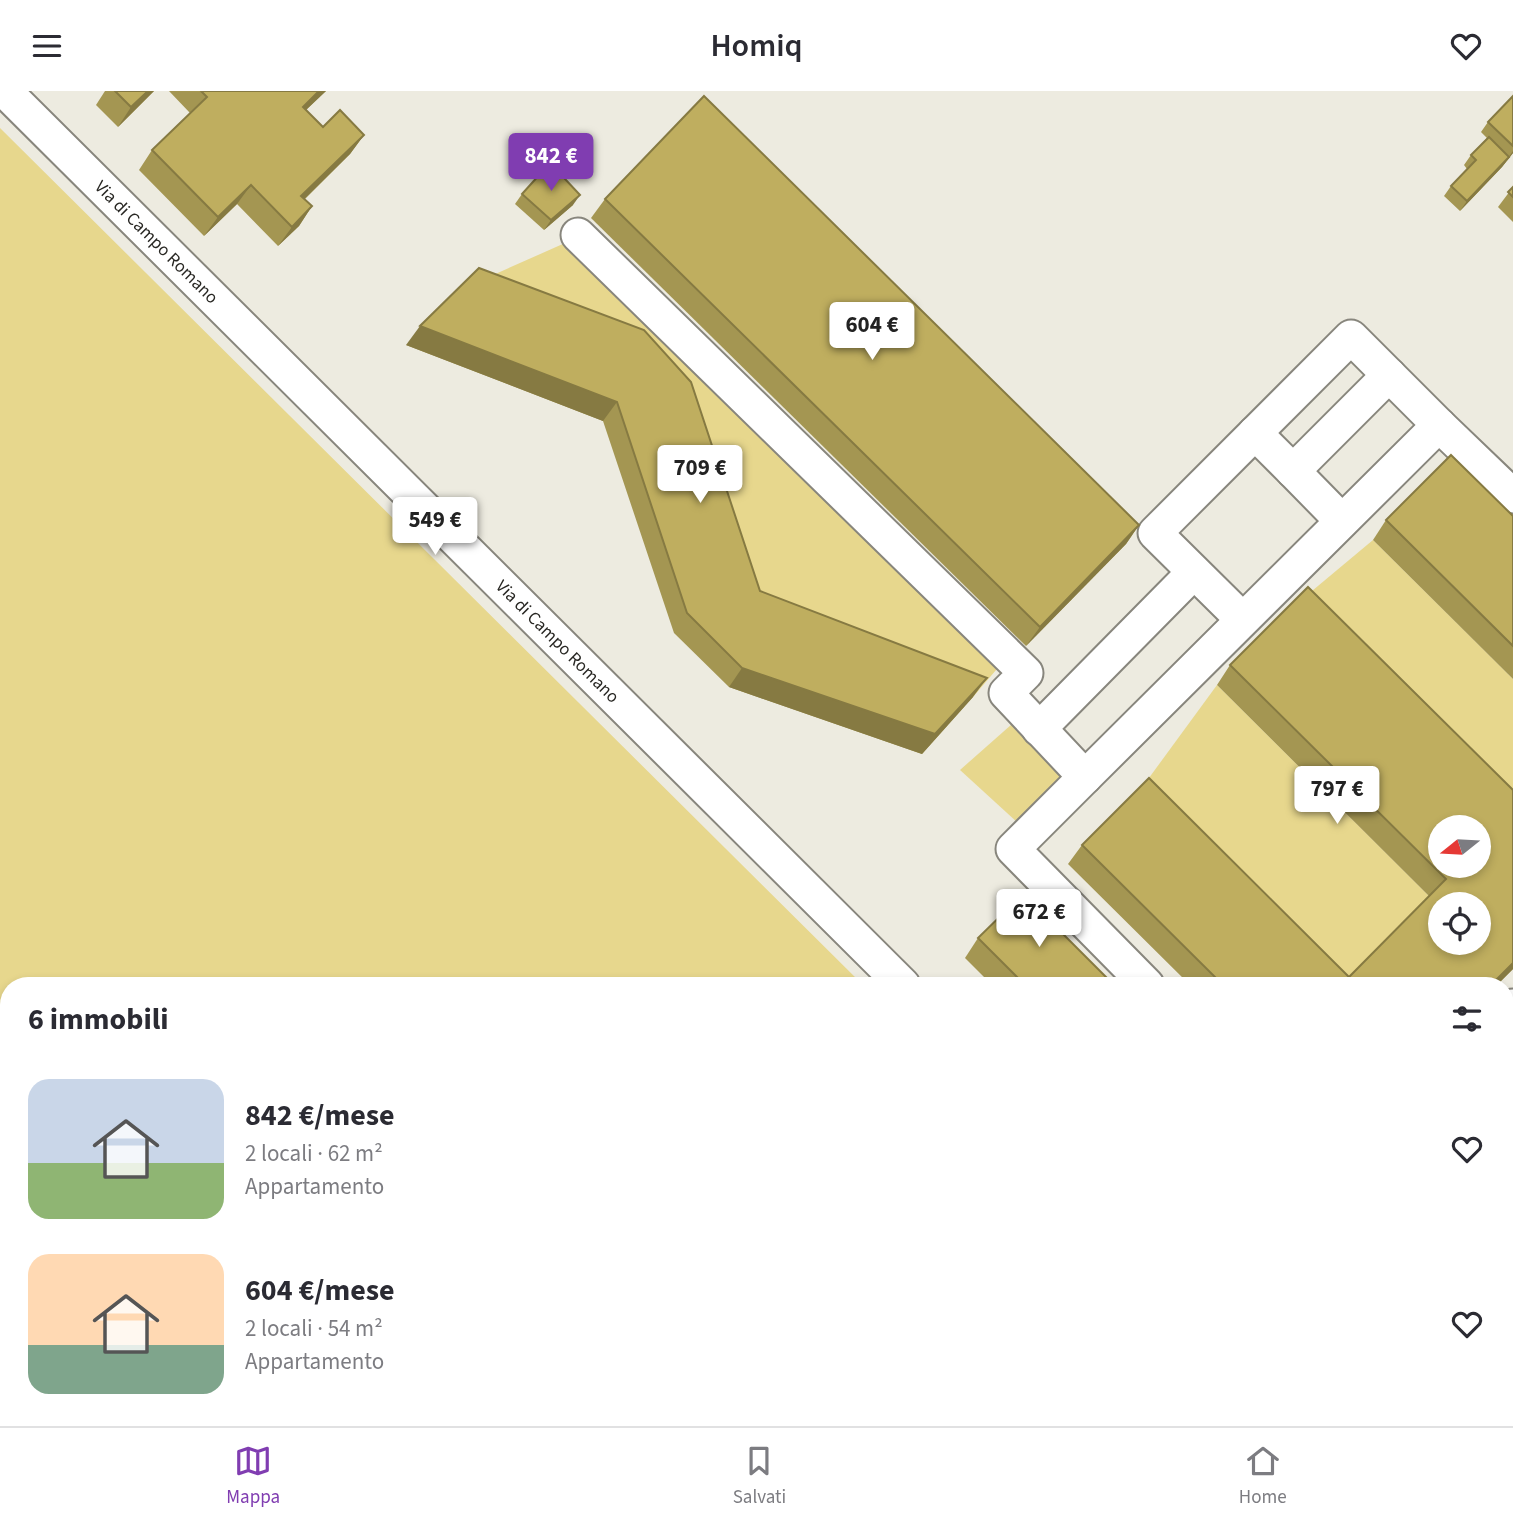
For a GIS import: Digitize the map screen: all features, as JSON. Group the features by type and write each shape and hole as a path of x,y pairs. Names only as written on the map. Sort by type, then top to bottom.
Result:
{"street":[{"name":"Via di Campo Romano","path":"5,91 895,977"},
{"path":"578,235 1026,673 1006,693 1085,777"},
{"path":"1243,620 1155,533 1351,337 1513,496"},
{"path":"1293,471 1389,375"},
{"path":"1139,977 1013,849 1438,425"},
{"path":"1255,433 1342,521"},
{"path":"1040,729 1194,572"}],"shaded area":[{"path":"0,128 855,977 0,977"},
{"path":"565,243 1002,663 973,697 747,610 677,401 466,287"},
{"path":"1373,540 1513,679 1513,823 1294,606"},
{"path":"1217,685 1428,895 1428,903 1355,977 1338,977 1135,797"},
{"path":"1030,708 1082,765 1018,823 960,770"}],"building":[{"path":"115,91 148,91 131,107"},
{"path":"201,91 319,91 303,107 323,127 340,110 364,135 301,196 312,206 292,227 251,185 218,217 152,150 207,97"},
{"path":"704,96 1139,525 1040,627 605,199"},
{"path":"1513,96 1513,146 1488,122"},
{"path":"1489,137 1509,157 1467,201 1451,186 1476,160 1471,155"},
{"path":"550,163 580,195 551,220 522,194"},
{"path":"479,268 644,330 691,382 760,591 987,678 935,734 742,668 687,613 617,402 420,326"},
{"path":"1451,455 1513,516 1513,646 1386,520"},
{"path":"1308,587 1513,790 1513,963 1499,977 1349,977 1428,897 1428,955 1491,955 1491,892 1433,892 1446,879 1491,879 1491,815 1428,815 1428,861 1230,665"},
{"path":"1149,778 1349,977 1215,977 1082,845"},
{"path":"1023,894 1106,977 1017,977 978,938"}]}
